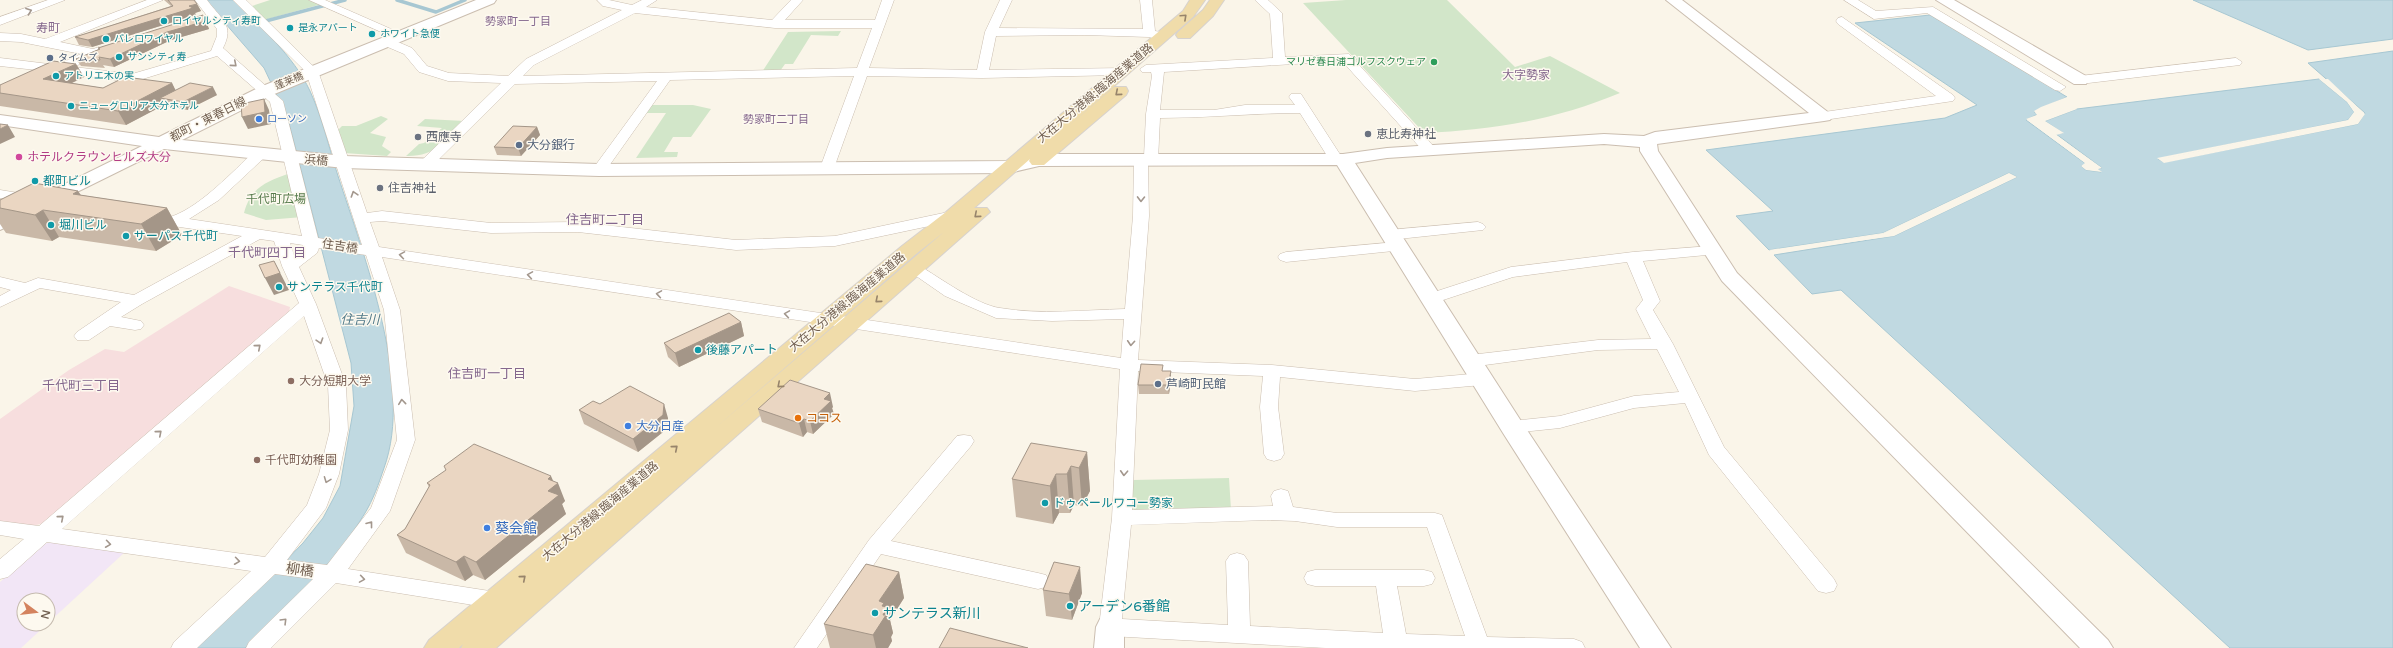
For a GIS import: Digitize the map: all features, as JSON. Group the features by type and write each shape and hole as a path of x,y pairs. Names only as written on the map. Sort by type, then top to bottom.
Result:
{"main road":[{"name":"大在大分港線;臨海産業道路","path":"448,641 909,250 953,216 1121,71 1156,35 1188,14 1198,0"},
{"name":"大在大分港線;臨海産業道路","path":"482,647 519,610 1039,160 1151,69 1199,22 1217,0"}],"street":[{"path":"0,21 59,0"},
{"path":"47,43 157,0"},
{"path":"201,0 224,32 216,49 276,100 313,242 311,250 290,266"},
{"path":"239,0 260,23 312,71 341,162 362,218 369,250 392,310 406,440 380,511 327,574 257,648"},
{"path":"312,71 489,0"},
{"path":"603,0 607,4 634,9 775,24 879,24"},
{"path":"425,165 530,62 651,0"},
{"path":"775,24 796,0"},
{"path":"827,168 888,0"},
{"path":"982,74 991,32 1006,0"},
{"path":"991,32 1156,35 1146,0"},
{"path":"1261,0 1276,13 1279,61"},
{"path":"1674,0 1824,116"},
{"path":"1850,0 1874,15 1929,9 2060,87"},
{"path":"1943,0 2080,80 2236,62"},
{"path":"323,3 394,39 408,51 423,69 448,77 512,80 665,78 862,72 982,74 1121,71"},
{"path":"199,19 213,15"},
{"path":"1842,21 1948,98 1824,116 1655,136 1648,142 1649,151 1711,251 1729,277 1752,302 2098,648"},
{"path":"0,37 21,38 93,53"},
{"path":"36,79 93,53 111,47"},
{"path":"0,62 133,78 219,52"},
{"path":"1151,69 1344,56 1429,150"},
{"path":"1151,69 1158,76 1146,160 1141,216 1129,366 1122,518 1110,637 1239,634 1396,645 1480,645 1574,648"},
{"name":"蓬莱橋","path":"266,90 312,71"},
{"path":"599,170 665,78"},
{"name":"都町・東春日線","path":"0,224 266,90"},
{"path":"1296,96 1340,159 1431,299 1512,428 1656,648"},
{"path":"1153,114 1214,114 1245,109 1304,109"},
{"name":"浜橋","path":"0,120 161,143 291,158 341,162 599,170 1009,167 1039,160 1340,159 1429,150 1604,139 1648,142"},
{"path":"175,221 214,197 260,154"},
{"path":"0,194 73,206"},
{"name":"住吉橋","path":"136,216 1129,366 1272,371 1414,384 1598,345 1664,344"},
{"path":"362,218 382,216 491,228 578,227 736,245 835,241 953,216"},
{"path":"1286,257 1478,227"},
{"path":"83,336 136,300 257,234"},
{"path":"182,648 273,566 316,508 329,474 339,430 337,385 308,304 290,266 280,237"},
{"path":"1431,299 1511,272 1633,257 1711,251"},
{"path":"1633,257 1652,301 1644,309 1664,344 1716,450 1826,585"},
{"path":"914,269 951,293 996,312 1052,316 1134,314"},
{"path":"0,282 26,289"},
{"path":"0,302 38,284 136,300"},
{"path":"0,571 308,304"},
{"path":"107,320 135,325"},
{"path":"1272,371 1269,407 1274,454"},
{"path":"1512,428 1560,422 1634,402 1691,397"},
{"path":"805,648 876,545 964,441"},
{"path":"1122,518 1282,505 1337,520 1435,520 1480,645"},
{"name":"柳橋","path":"0,528 273,566 496,600 519,610"},
{"path":"876,545 1038,581"},
{"path":"1237,561 1239,634"},
{"path":"1315,578 1424,578"},
{"path":"1385,578 1396,645"},
{"path":"448,641 482,647"}],"shaded area":[{"path":"229,286 290,307 289,312 44,523 32,526 0,521 0,419 69,370 105,349 124,352"},
{"path":"52,541 125,552 56,616 56,592 16,592 16,632 38,632 21,648 0,648 0,582 42,545"}],"green space":[{"path":"270,0 309,0 322,4 264,20 249,7"},
{"name":"マリゼ春日浦ゴルフスクウェア","path":"1346,0 1447,0 1515,67 1550,56 1620,93 1572,110 1524,122 1450,132 1424,133 1303,3"},
{"path":"841,31 838,36 811,35 793,64 785,64 780,71 762,72 788,32"},
{"path":"649,105 693,105 711,109 691,137 673,137 664,152 678,152 677,157 636,158 666,113 644,113"},
{"path":"381,116 388,119 370,133 386,137 382,146 391,152 387,156 344,153 337,131 342,126 356,126"},
{"path":"425,119 465,121 453,135 440,146 425,154 406,156 419,144 424,143 442,128 417,126"},
{"name":"千代町広場","path":"290,173 303,217 266,220 244,213 247,204 255,191 274,179"},
{"path":"1229,478 1231,510 1136,511 1131,507 1133,480"}],"water":[{"name":"住吉川","path":"205,0 234,0 286,54 303,78 310,91 322,122 372,282 382,321 389,361 393,399 392,435 384,468 365,513 353,532 310,584 245,648 194,648 267,580 303,543 323,518 340,486 354,406 351,363 288,119 264,68"},
{"path":"2193,0 2393,0 2393,39 2308,50"},
{"path":"1930,15 2067,97 2034,112 2038,114 2026,120 2086,164 2081,166 2086,170 2101,172 2098,169 2102,168 2056,134 2063,133 2045,121 2077,109 2319,79 2347,102 2354,112 2348,120 2158,159 2164,162 2358,124 2365,113 2308,63 2393,51 2393,648 2230,648 1841,290 1812,294 1774,255 1894,236 2017,177 2009,173 1883,233 1769,250 1736,216 1773,211 1706,150 1945,118 1977,105 1855,23"}],"pier":[{"path":"2319,79 2322,79 2347,100 2324,79 2328,79 2365,114 2358,124 2164,163 2157,158 2348,120 2354,112 2347,102","holes":["2348,101 2362,114 2357,122 2163,159 2350,121 2356,111"]},
{"path":"2067,97 2068,99 2038,112 2039,116 2030,120 2087,162 2087,165 2084,166 2097,170 2097,167 2055,136 2054,133 2058,132 2043,122 2044,119 2076,108 2077,109 2045,121 2064,133 2056,135 2102,168 2098,169 2102,172 2086,170 2081,166 2085,163 2026,119 2037,115 2034,111 2041,107"},
{"path":"2009,173 2017,177 1894,236 1772,253 1894,234 2013,177 2009,175 1883,234 1771,251 1769,250 1883,233"}],"building":[{"path":"168,0 194,0 197,4 189,6 193,8 88,40 75,37 173,6"},
{"path":"203,15 206,21 167,32 110,59 99,57 100,60 76,59 100,49 98,48"},
{"path":"53,61 76,64 43,79 103,88 125,77 172,83 118,111 0,93 0,85"},
{"path":"190,83 213,87 183,102 160,98"},
{"path":"264,99 265,112 242,117 241,104"},
{"path":"0,124 8,125 0,129"},
{"path":"513,126 537,127 518,148 494,147"},
{"path":"34,183 78,191 73,194 167,208 141,224 43,210 35,215 0,208 0,200"},
{"path":"274,261 280,273 265,278 259,265"},
{"path":"729,313 741,322 675,353 664,343"},
{"path":"1141,364 1163,365 1162,371 1171,371 1168,385 1138,385"},
{"path":"790,380 830,393 824,399 831,401 810,421 804,419 799,423 758,409"},
{"path":"630,386 664,404 663,415 633,439 579,410 593,401 600,404"},
{"path":"1031,443 1087,452 1079,468 1071,466 1067,474 1056,474 1050,486 1012,479"},
{"name":"葵会館","path":"474,444 551,476 548,479 558,483 548,491 559,495 476,562 464,556 456,562 397,535 405,529 430,485 427,483 446,470 444,466"},
{"path":"1054,562 1080,567 1069,594 1043,590"},
{"path":"866,564 899,572 879,601 884,603 882,606 887,607 883,615 886,615 873,635 824,624"},
{"path":"950,628 1028,648 939,648"}],"waterway":[{"path":"262,22 345,0"},
{"path":"397,0 436,12 465,0"}],"place":[{"name":"ロイヤルシティ寿町","path":"164,21"},
{"name":"是永アパート","path":"290,28"},
{"name":"ホワイト急便","path":"372,34"},
{"name":"パレロワイヤル","path":"106,39"},
{"name":"サンシティ寿","path":"119,57"},
{"name":"タイムズ","path":"50,58"},
{"name":"マリゼ春日浦ゴルフスクウェア","path":"1434,62"},
{"name":"アトリエ木の実","path":"56,76"},
{"name":"ニューグロリア大分ホテル","path":"71,106"},
{"name":"ローソン","path":"259,119"},
{"name":"恵比寿神社","path":"1368,134"},
{"name":"西應寺","path":"418,137"},
{"name":"大分銀行","path":"519,145"},
{"name":"ホテルクラウンヒルズ大分","path":"19,157"},
{"name":"都町ビル","path":"35,181"},
{"name":"住吉神社","path":"380,188"},
{"name":"堀川ビル","path":"51,225"},
{"name":"サーパス千代町","path":"126,236"},
{"name":"サンテラス千代町","path":"279,287"},
{"name":"後藤アパート","path":"698,350"},
{"name":"大分短期大学","path":"291,381"},
{"name":"芦崎町民館","path":"1158,384"},
{"name":"ココス","path":"798,418"},
{"name":"大分日産","path":"628,426"},
{"name":"千代町幼稚園","path":"257,460"},
{"name":"ドゥペールワコー勢家","path":"1045,503"},
{"name":"葵会館","path":"487,528"},
{"name":"アーデン6番館","path":"1070,606"},
{"name":"サンテラス新川","path":"875,613"}],"district":[{"name":"勢家町一丁目","path":"518,21"},
{"name":"寿町","path":"48,28"},
{"name":"大字勢家","path":"1526,75"},
{"name":"勢家町二丁目","path":"776,119"},
{"name":"住吉町二丁目","path":"605,220"},
{"name":"千代町四丁目","path":"267,253"},
{"name":"住吉町一丁目","path":"487,374"},
{"name":"千代町三丁目","path":"81,386"}]}
